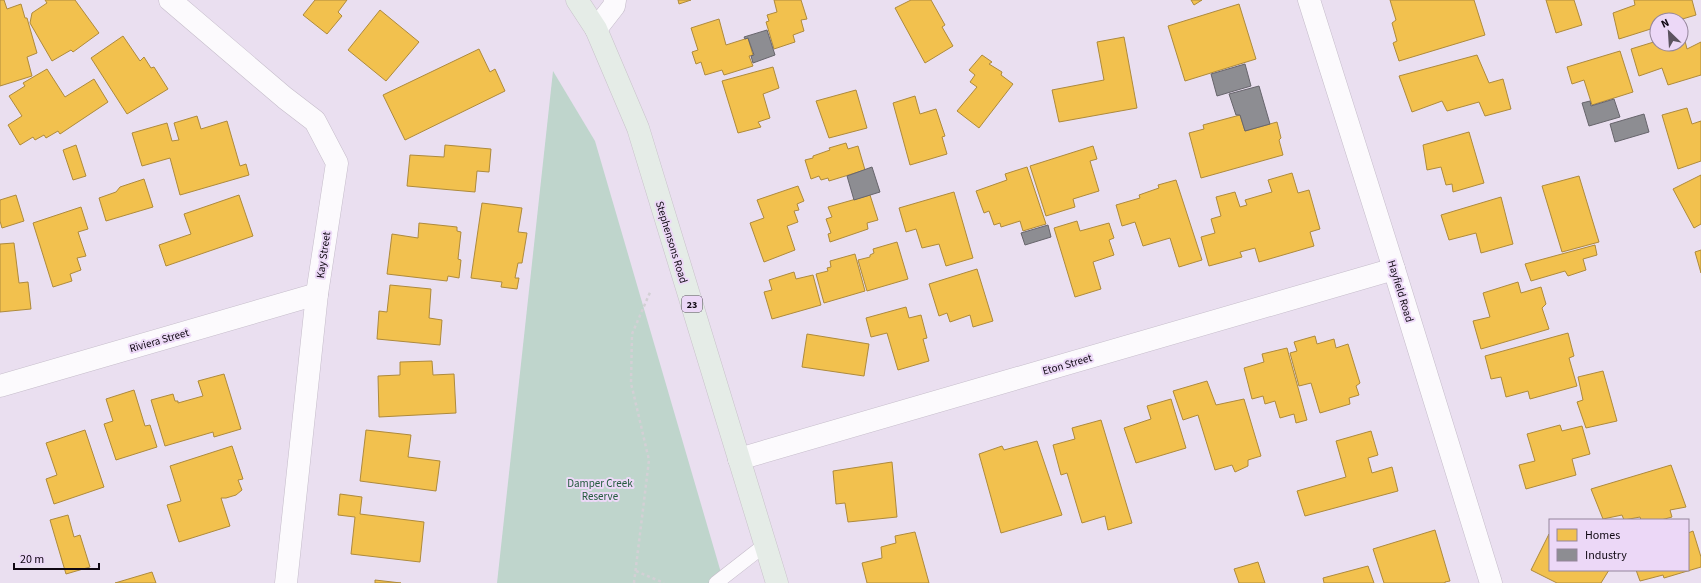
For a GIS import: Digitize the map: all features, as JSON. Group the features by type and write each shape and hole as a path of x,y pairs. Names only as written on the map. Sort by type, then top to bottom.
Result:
{"main road":[{"name":"Stephensons Road","path":"577,0 596,29 638,128 777,583"}],"street":[{"name":"Kay Street","path":"170,0 285,98 315,121 337,163 317,294 286,583"},
{"path":"596,29 614,6 615,0"},
{"name":"Hayfield Road","path":"1309,0 1492,583"},
{"name":"Eton Street","path":"739,459 1394,269"},
{"name":"Riviera Street","path":"0,386 317,294"}],"lane":[{"path":"716,583 766,544"}],"path":[{"path":"634,583 649,460 631,383 632,334 652,290"},
{"path":"636,571 664,583"}],"green space":[{"name":"Damper Creek Reserve","path":"553,71 595,141 724,583 497,583"}],"building: Homes":[{"path":"0,0 4,0 7,9 21,4 25,18 27,18 37,53 27,57 32,76 0,86"},
{"path":"45,0 75,0 99,33 73,52 71,50 52,61 30,23 32,13 47,3"},
{"path":"315,0 347,0 338,12 342,16 327,34 303,15"},
{"path":"678,0 691,0 679,4"},
{"path":"774,0 801,0 807,19 801,20 804,31 793,35 795,42 774,49 766,22 769,21 767,15 777,12"},
{"path":"911,0 931,0 945,25 942,27 953,46 925,63 895,8"},
{"path":"1191,0 1202,0 1194,5"},
{"path":"1390,0 1474,0 1485,35 1399,61 1393,43 1397,41 1392,23 1396,20"},
{"path":"1546,0 1574,0 1582,25 1556,33"},
{"path":"1634,0 1692,0 1696,15 1689,17 1689,12 1649,12 1649,30 1619,39 1613,13 1635,5"},
{"path":"1239,4 1256,59 1185,81 1168,26"},
{"path":"380,10 419,42 386,81 348,50"},
{"path":"719,19 726,45 748,38 753,55 749,56 753,66 724,75 722,70 705,75 701,62 696,64 692,52 698,50 691,28"},
{"path":"123,36 140,61 144,57 151,68 154,67 168,89 127,114 91,58"},
{"path":"1124,37 1137,108 1059,122 1052,90 1104,80 1097,42"},
{"path":"1701,42 1701,75 1668,85 1662,68 1639,76 1631,49 1649,43 1649,52 1689,52 1689,48"},
{"path":"479,49 490,72 495,69 505,91 405,140 383,95"},
{"path":"1620,51 1633,92 1592,105 1584,80 1572,84 1567,67"},
{"path":"982,55 992,62 989,64 1002,72 1001,75 1013,84 979,128 957,111 977,87 970,82 975,75 969,70"},
{"path":"1477,55 1489,83 1503,79 1511,109 1485,116 1479,102 1447,111 1442,101 1412,112 1399,76"},
{"path":"773,67 779,88 763,94 770,118 758,122 761,127 738,133 722,81"},
{"path":"47,69 65,97 94,79 108,102 60,134 58,131 46,138 44,135 35,140 33,137 20,145 8,125 22,116 9,96 25,86 23,83"},
{"path":"856,90 867,128 829,138 816,101"},
{"path":"915,96 920,114 936,109 945,136 942,137 947,154 910,165 893,103"},
{"path":"1687,108 1692,124 1701,121 1701,161 1678,169 1662,115"},
{"path":"1240,115 1245,131 1277,122 1281,138 1279,140 1283,155 1201,178 1189,133 1204,129 1203,125"},
{"path":"197,116 201,129 227,121 240,166 246,164 249,175 180,195 170,158 142,166 132,133 167,123 172,141 179,140 174,123"},
{"path":"1469,132 1484,183 1453,192 1452,184 1446,185 1441,167 1427,170 1423,145"},
{"path":"846,143 848,149 858,146 865,170 829,181 828,178 821,180 819,176 811,179 805,160 830,150 829,148"},
{"path":"76,145 86,176 73,180 63,150"},
{"path":"445,145 491,149 489,172 477,171 475,192 407,186 410,155 444,157"},
{"path":"1093,146 1097,159 1090,161 1099,191 1073,199 1075,207 1046,216 1030,166"},
{"path":"1027,167 1046,224 1023,231 1020,221 1001,227 1000,223 994,225 989,211 984,213 976,191 1007,180 1005,174"},
{"path":"1292,173 1298,193 1309,190 1320,229 1310,232 1314,246 1259,262 1255,248 1240,252 1242,257 1209,266 1201,237 1215,233 1211,219 1221,216 1216,197 1235,192 1240,207 1247,205 1245,200 1272,192 1268,180"},
{"path":"1701,175 1701,224 1694,228 1673,189"},
{"path":"1579,176 1599,242 1562,252 1542,186"},
{"path":"144,179 153,207 106,221 99,198 116,192 120,187"},
{"path":"1176,180 1202,260 1179,267 1170,238 1143,246 1135,222 1122,226 1116,205 1140,198 1139,195 1159,188 1158,185"},
{"path":"798,186 804,201 797,204 799,210 794,211 798,222 787,226 795,250 764,262 750,223 764,218 757,200"},
{"path":"954,192 973,258 946,266 939,244 922,248 916,229 906,232 899,208"},
{"path":"16,195 24,221 2,228 0,221 0,200"},
{"path":"239,195 253,236 166,266 159,245 191,234 184,214"},
{"path":"870,195 878,220 867,223 868,229 830,242 828,234 831,233 826,219 832,217 828,207"},
{"path":"1501,197 1513,244 1481,253 1476,233 1449,240 1441,215"},
{"path":"482,203 522,208 518,232 527,233 522,263 518,263 515,278 519,278 517,289 501,287 502,282 471,278"},
{"path":"81,207 88,229 78,232 86,256 77,258 81,270 70,274 72,281 53,287 33,223"},
{"path":"1077,221 1080,231 1109,223 1114,238 1109,240 1114,255 1093,262 1101,289 1075,297 1054,228"},
{"path":"419,223 457,227 457,231 461,232 458,259 461,260 459,278 448,276 447,281 387,274 392,234 418,238"},
{"path":"897,242 908,279 867,291 858,260 870,257 870,255 874,253 873,249"},
{"path":"14,243 19,283 28,282 31,309 0,312 0,244"},
{"path":"1595,245 1597,255 1583,259 1586,270 1568,276 1565,271 1531,281 1525,264"},
{"path":"1701,250 1701,273 1695,252"},
{"path":"855,254 865,291 824,303 816,274 828,271 827,268 831,267 830,261"},
{"path":"977,269 993,321 973,327 970,315 950,322 947,313 939,316 929,284"},
{"path":"794,272 796,279 813,275 821,305 772,319 764,292 772,290 769,280"},
{"path":"1518,282 1521,293 1541,287 1546,304 1542,308 1549,329 1481,349 1473,321 1490,317 1483,293"},
{"path":"390,285 431,289 429,318 442,320 440,345 377,339 379,311 387,312"},
{"path":"906,307 909,318 921,315 927,338 923,339 929,361 898,370 887,333 871,337 866,318"},
{"path":"1568,333 1574,356 1569,358 1577,386 1530,399 1528,391 1506,397 1501,377 1491,379 1485,356"},
{"path":"807,334 869,344 864,376 802,367"},
{"path":"1315,336 1317,344 1334,339 1336,348 1348,344 1360,383 1356,386 1359,395 1349,398 1350,404 1320,413 1311,383 1299,386 1290,353 1297,351 1294,342"},
{"path":"1287,348 1307,420 1296,423 1294,414 1280,418 1275,401 1265,404 1263,396 1252,399 1244,368 1264,362 1262,354"},
{"path":"432,361 433,375 454,374 456,413 379,417 378,376 400,375 400,362"},
{"path":"1603,371 1617,421 1586,428 1577,402 1583,400 1578,377"},
{"path":"224,374 241,429 214,437 213,432 165,446 151,400 173,394 175,401 178,401 178,403 203,396 198,381"},
{"path":"1207,381 1216,405 1244,399 1261,456 1248,460 1248,466 1235,472 1232,465 1215,470 1198,415 1183,420 1173,391"},
{"path":"134,390 145,426 150,425 157,447 116,460 104,424 113,421 106,399"},
{"path":"1171,399 1186,448 1136,463 1124,428 1151,419 1147,406"},
{"path":"1101,420 1132,523 1108,530 1105,516 1082,523 1067,473 1061,475 1053,445 1075,439 1072,428"},
{"path":"1560,425 1562,431 1582,426 1590,454 1572,459 1576,475 1526,489 1519,465 1535,461 1527,434"},
{"path":"85,430 104,487 54,504 46,479 57,475 46,443"},
{"path":"366,430 411,435 408,457 440,461 436,491 360,481"},
{"path":"1371,431 1378,455 1368,458 1372,473 1392,467 1398,491 1305,516 1297,491 1346,477 1336,441"},
{"path":"1037,441 1062,515 1001,533 979,454 1002,446 1004,450"},
{"path":"232,446 243,479 238,480 242,490 236,495 221,498 230,526 179,542 167,505 181,501 170,466"},
{"path":"892,462 897,517 848,522 845,503 836,504 833,471"},
{"path":"1671,465 1686,507 1670,510 1672,517 1665,519 1641,519 1640,517 1624,519 1622,515 1603,519 1591,489"},
{"path":"340,494 362,497 360,514 424,522 420,562 351,554 355,517 338,515"},
{"path":"68,515 74,537 80,535 90,567 66,574 50,520"},
{"path":"1435,530 1450,581 1445,583 1384,583 1373,549"},
{"path":"1693,531 1701,557 1701,567 1689,571 1689,533"},
{"path":"915,532 929,583 867,583 862,563 882,558 881,547 896,543 895,536"},
{"path":"1549,534 1549,571 1608,571 1601,583 1557,583 1531,570"},
{"path":"1258,562 1265,583 1239,583 1234,569"},
{"path":"1368,566 1374,583 1324,583 1323,578"},
{"path":"1636,571 1688,571 1664,578 1663,575 1640,581"},
{"path":"152,572 156,583 115,583"},
{"path":"375,580 401,583 375,583"}],"building: Industry":[{"path":"767,30 775,55 753,63 751,56 754,55 748,38 745,39 744,37"},
{"path":"1245,64 1251,86 1217,96 1211,74"},
{"path":"1259,86 1270,124 1245,131 1240,115 1236,115 1229,94"},
{"path":"1614,99 1620,117 1589,126 1582,103 1590,101 1591,106"},
{"path":"1644,114 1649,132 1615,142 1610,124"},
{"path":"872,167 880,192 854,200 847,176"},
{"path":"1048,225 1051,237 1025,245 1021,233"}]}
